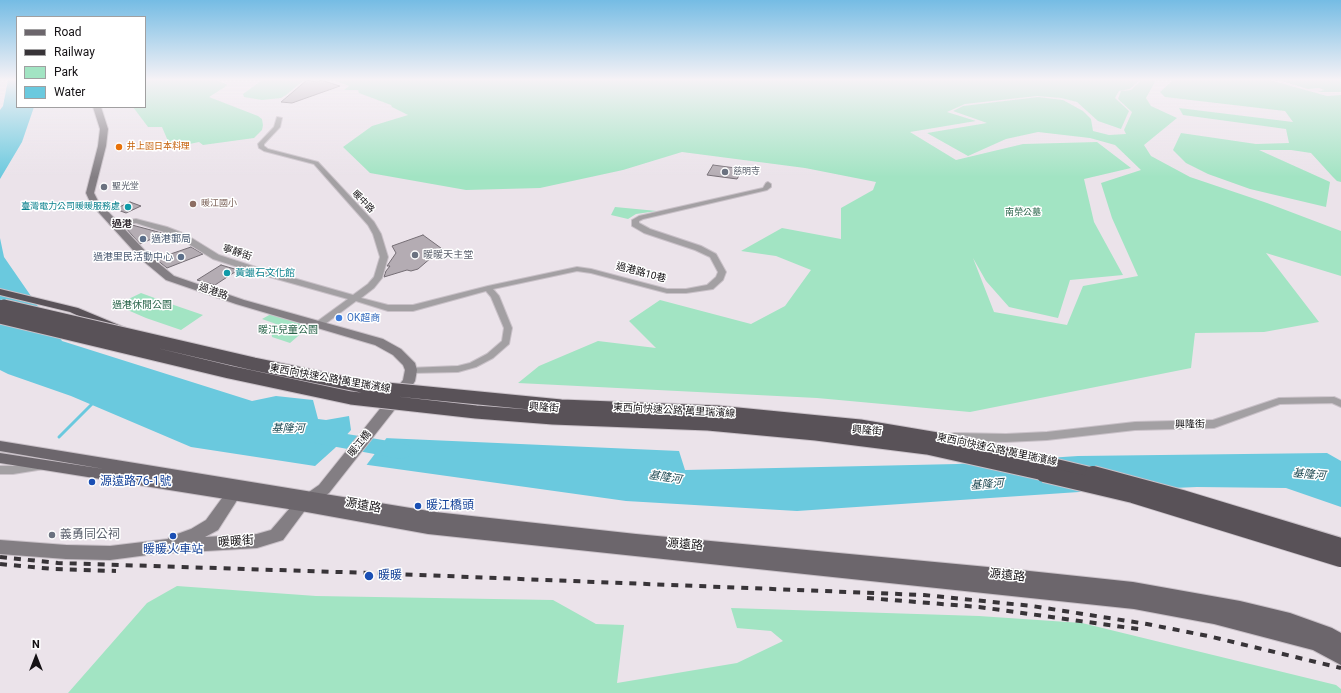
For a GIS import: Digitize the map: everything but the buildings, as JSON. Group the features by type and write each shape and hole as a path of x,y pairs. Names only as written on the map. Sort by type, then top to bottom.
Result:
{"highway":[{"path":"0,292 74,310 104,322 128,334"},
{"name":"東西向快速公路 萬里瑞濱線","path":"0,305 254,364 366,387 561,406 717,412 780,417 860,426 967,444 1076,469 1167,494 1341,546"},
{"name":"東西向快速公路 萬里瑞濱線","path":"0,318 244,375 351,398 553,418 708,424 816,434 927,448 996,462 1133,495 1341,558"}],"main road":[{"path":"0,446 13,456"},
{"name":"源遠路","path":"13,456 235,490"},
{"name":"源遠路","path":"13,456 46,465 235,490 312,497 428,528 1134,595 1240,609 1290,621 1326,634 1341,642"},
{"name":"源遠路","path":"1134,595 1317,642 1341,656"}],"street":[{"name":"過港路","path":"99,112 104,129 102,146 90,193 94,202 113,224 146,258 170,278 240,302 379,342 404,357 409,363 410,370"},
{"name":"暖中路","path":"279,118 277,127 261,144 261,147 270,152 316,163 371,224 377,234 384,257 378,278 371,286 318,324"},
{"name":"過港路10巷","path":"488,288 577,269 591,271 667,291 686,291 710,287 720,278 722,272 713,256 698,248 647,231 635,224 636,220 641,217 765,189 768,184"},
{"name":"寧靜街","path":"113,224 136,222 164,229 182,236 216,257 262,272 388,308 412,308 488,288"},
{"path":"396,399 409,381 410,370 458,369 473,365 490,356 506,342 508,328 495,296 488,288"},
{"name":"興隆街","path":"396,399 956,437 1006,438 1047,436 1135,426 1214,424 1279,400 1338,401"},
{"name":"暖江橋","path":"312,497 396,399"},
{"name":"源遠路","path":"0,470 13,470 46,465"},
{"name":"暖暖街","path":"155,547 186,539 212,524 235,490"},
{"name":"暖暖街","path":"0,547 102,553 155,547 257,541 277,535 312,497"}],"green space":[{"path":"137,112 249,112 262,119 263,125 262,130 254,138 203,145 199,142 166,149 157,147 168,141 162,127 148,127"},
{"name":"南榮公墓","path":"403,112 948,112 976,121 910,132 956,160 1023,144 1097,142 1131,168 1084,179 1094,222 1123,275 1070,280 1058,318 1009,307 986,281 973,258 994,312 1067,325 1083,286 1138,276 1112,218 1101,183 1141,170 1115,145 1090,138 1038,132 1006,139 968,156 927,133 987,123 957,112 1084,112 1091,119 1093,131 1109,135 1126,134 1124,130 1132,112 1165,112 1177,118 1144,145 1151,156 1190,177 1267,203 1341,231 1341,276 1266,253 1319,322 1264,332 1195,333 1191,368 970,412 817,398 518,383 539,366 598,341 656,348 629,321 660,300 751,324 785,306 811,270 776,256 741,251 782,228 841,239 841,208 873,190 876,182 805,168 682,152 623,170 540,188 466,190 370,173 343,147 372,126 408,115"},
{"path":"1088,112 1128,112 1121,129 1098,121"},
{"path":"1181,112 1214,112 1293,122 1286,112 1341,112 1341,182 1337,181 1311,153 1291,150 1259,150 1330,182 1326,207 1250,189 1208,174 1186,163 1173,150 1181,133 1256,144 1289,143 1286,129 1183,115"},
{"path":"615,207 657,211 636,214 628,219 611,215"},
{"name":"過港休閒公園","path":"141,293 203,315 181,330 146,318 116,305"},
{"name":"暖江兒童公園","path":"271,314 311,325 290,343 272,337 271,328 276,324 262,319"},
{"path":"177,586 316,596 553,600 596,624 624,625 617,683 737,663 783,641 771,631 737,628 731,608 979,616 1082,623 1336,685 1341,689 1341,693 68,693 147,603"}],"water":[{"path":"0,112 32,112 22,142 0,179"},
{"name":"基隆河","path":"0,238 4,257 62,341 252,401 276,396 313,400 318,419 326,420 349,416 351,430 335,448 315,466 191,447 71,396 0,370"},
{"path":"384,438 679,451 685,470 957,464 1078,456 1327,453 1341,461 1341,507 1286,488 1197,487 1079,492 797,511 626,501 361,464"}],"pier":[{"path":"388,436 365,467 360,466 360,463 382,437"}],"waterway":[{"path":"59,437 93,403"},
{"name":"基隆河","path":"317,437 401,451"}],"railway":[{"path":"0,557 58,563 370,573 924,595 1032,606 1147,624 1208,636 1341,668"},
{"path":"0,564 53,569 116,571"},
{"path":"867,598 979,607 1145,630"}],"place":[{"name":"井上園日本料理","path":"119,147"},
{"name":"慈明寺","path":"725,172"},
{"name":"聖光堂","path":"104,187"},
{"name":"暖江國小","path":"193,204"},
{"name":"臺灣電力公司暖暖服務處","path":"128,207"},
{"name":"過港郵局","path":"143,239"},
{"name":"暖暖天主堂","path":"415,255"},
{"name":"過港里民活動中心","path":"181,257"},
{"name":"黃蠟石文化館","path":"227,273"},
{"name":"OK超商","path":"339,318"},
{"name":"源遠路76-1號","path":"92,482"},
{"name":"暖江橋頭","path":"418,506"},
{"name":"義勇同公祠","path":"52,535"},
{"name":"暖暖火車站","path":"173,536"},
{"name":"暖暖","path":"369,576"}],"district":[{"name":"過港","path":"122,224"}]}
